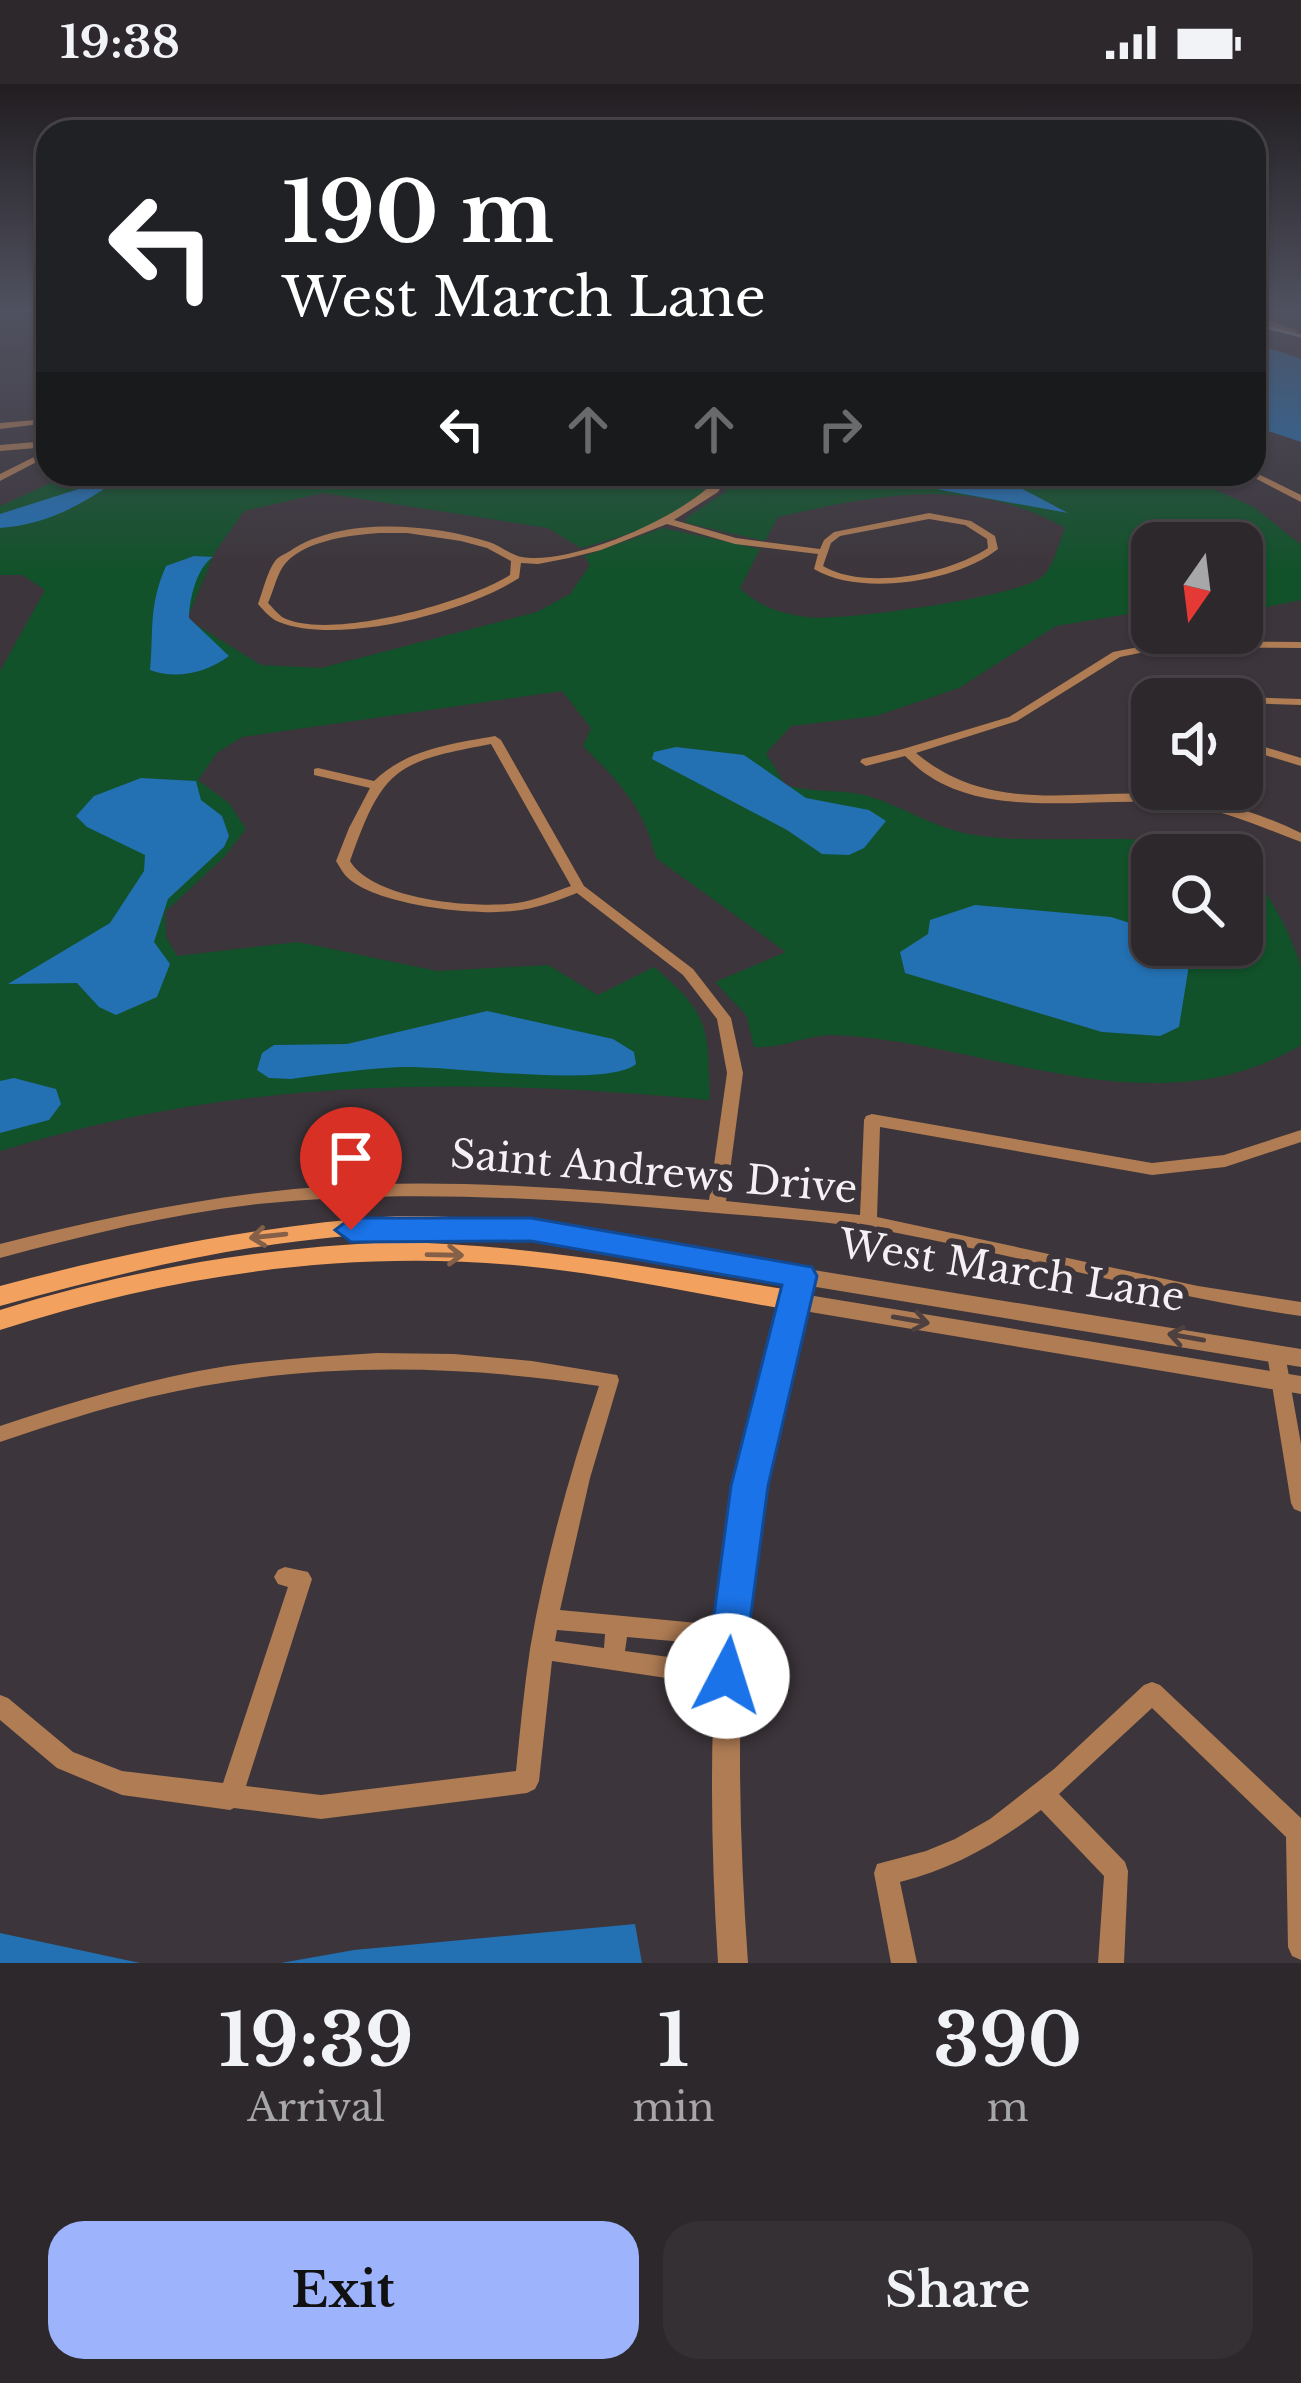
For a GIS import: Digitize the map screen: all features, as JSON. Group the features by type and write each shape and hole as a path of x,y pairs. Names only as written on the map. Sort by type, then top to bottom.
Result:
{"main road":[{"name":"West March Lane","path":"0,1296 119,1262 230,1240 431,1226 531,1229 798,1288"},
{"name":"West March Lane","path":"0,1320 85,1291 310,1253 522,1257 798,1288"}],"street":[{"path":"0,426 36,422"},
{"path":"0,448 36,445"},
{"path":"0,478 36,459"},
{"path":"1266,482 1301,499"},
{"path":"516,560 515,576 495,590 354,626 307,628 273,618 262,604 274,569 294,551 327,538 411,532 490,544 516,560 596,548 667,521 709,498 718,486"},
{"path":"918,517 968,523 989,534 994,543 977,560 868,583 825,575 817,563 822,552 831,538 845,531 918,517"},
{"path":"667,521 735,541 822,552"},
{"path":"315,528 327,538"},
{"path":"866,762 1012,718 1117,654 1169,644 1301,645"},
{"path":"1263,701 1301,702"},
{"path":"579,888 518,907 469,908 366,886 347,873 344,861 374,785 414,758 495,740 579,888 688,972 724,1018 735,1073 717,1208"},
{"path":"1263,750 1301,762"},
{"path":"907,752 946,780 993,794 1183,800 1250,816 1301,838"},
{"path":"318,772 374,785"},
{"path":"324,878 347,873"},
{"path":"868,1222 872,1120 1152,1169 1225,1161 1301,1136"},
{"name":"Saint Andrews Drive","path":"0,1251 175,1208 345,1187 520,1189 868,1222 1301,1309"},
{"path":"734,1963 724,1806 729,1636 750,1486 798,1288"},
{"name":"West March Lane","path":"798,1288 1301,1358"},
{"name":"West March Lane","path":"798,1288 1290,1383"},
{"path":"1276,1354 1290,1383 1301,1503"},
{"path":"0,1434 154,1386 330,1359 492,1361 610,1381 578,1481 547,1619 527,1780 321,1807 230,1798 94,1775 65,1760 0,1706"},
{"path":"230,1798 302,1579 285,1577"},
{"path":"547,1619 729,1636"},
{"path":"613,1660 616,1626"},
{"path":"541,1649 727,1676"},
{"path":"904,1963 886,1873 956,1856 995,1832 1152,1693 1298,1832 1301,1947"},
{"path":"1041,1792 1116,1871 1111,1963"}],"green space":[{"path":"44,486 710,486 679,511 581,548 548,528 323,493 244,511 215,552 187,619 261,665 321,668 537,612 570,594 590,565 584,556 663,528 760,549 740,588 779,611 824,618 927,606 1027,585 1046,573 1065,528 995,501 924,494 888,496 778,517 765,541 686,523 686,518 728,486 1206,486 1254,507 1301,545 1301,600 1263,608 1263,522 1131,522 1131,614 1056,626 959,688 876,716 791,726 766,753 785,785 868,796 960,832 1002,838 1131,840 1131,966 1263,966 1263,890 1286,928 1301,969 1301,1045 1245,1070 1188,1082 1071,1076 893,1041 835,1035 754,1047 746,1015 715,982 786,952 656,858 645,824 629,797 583,746 591,728 562,691 242,737 217,753 198,780 229,803 246,829 224,857 165,912 166,937 177,956 298,942 437,971 548,965 598,995 654,967 687,998 703,1025 710,1100 528,1088 352,1089 177,1109 0,1151 0,671 45,590 22,575 0,575 0,506"}],"water":[{"path":"1266,397 1301,397 1301,442 1266,430"},
{"path":"88,486 108,486 72,508 30,523 0,528 0,514"},
{"path":"930,486 1017,486 1068,513"},
{"path":"194,556 213,557 195,584 189,618 229,656 191,673 150,670 160,581 166,566"},
{"path":"676,747 744,755 806,798 869,810 886,821 864,848 849,855 822,854 787,830 652,759 654,752"},
{"path":"141,778 196,781 201,800 222,816 229,836 224,847 168,899 154,942 170,964 157,997 116,1015 99,1007 77,983 8,984 110,923 144,871 145,855 87,827 76,816 94,796"},
{"path":"975,905 1111,917 1131,923 1131,966 1189,966 1179,1027 1160,1036 1102,1032 905,973 900,952 928,934 930,920"},
{"path":"487,1011 613,1039 634,1052 636,1064 595,1075 410,1067 291,1079 269,1078 257,1070 262,1053 274,1045 347,1044"},
{"path":"14,1078 56,1089 61,1104 49,1120 0,1133 0,1081"},
{"path":"635,1924 642,1963 281,1963 354,1950"},
{"path":"0,1933 140,1963 0,1963"}],"route":[{"path":"351,1230 531,1229 801,1276 750,1486 737,1560 727,1676"}]}
